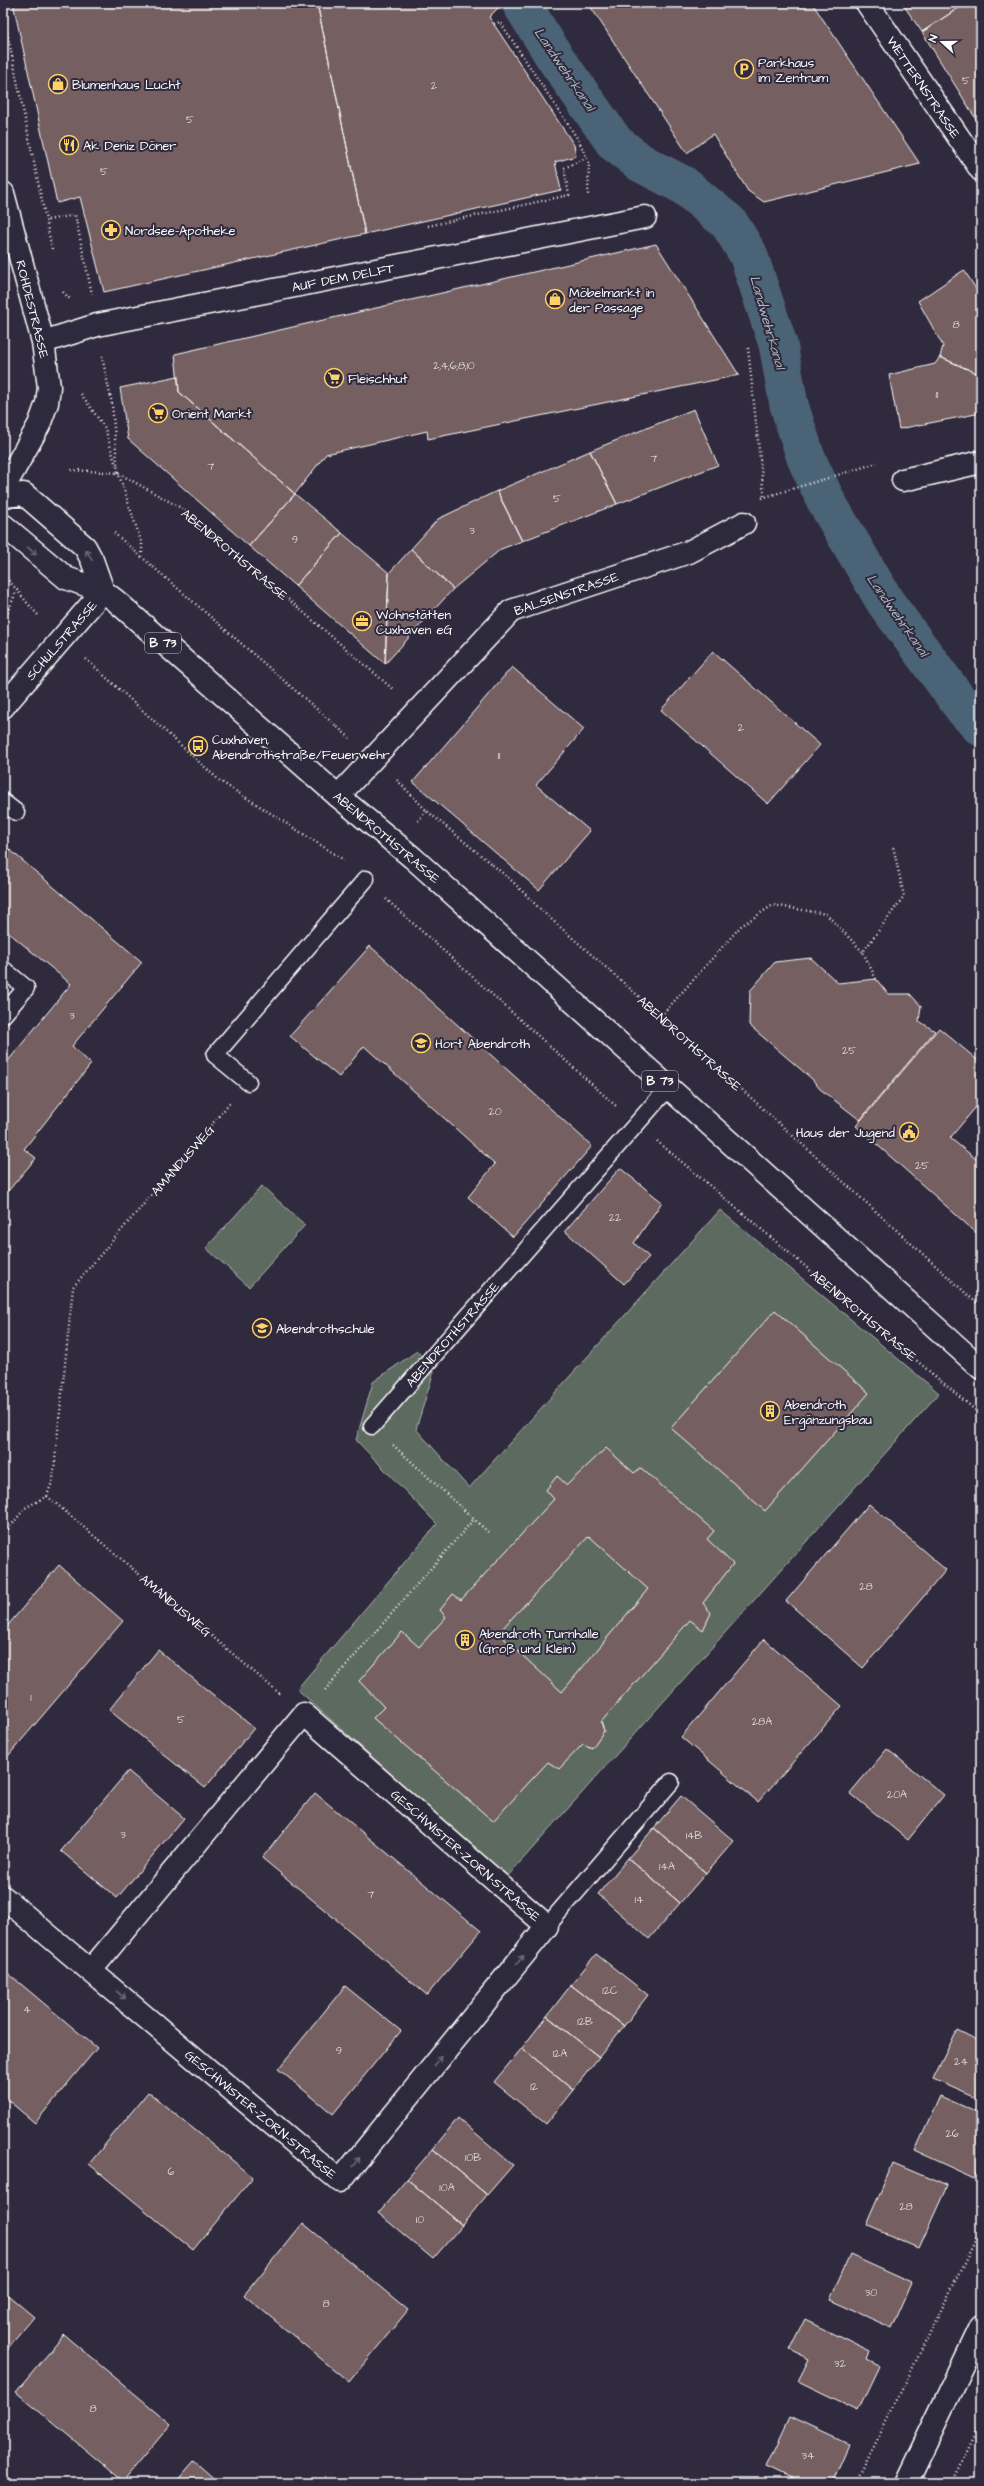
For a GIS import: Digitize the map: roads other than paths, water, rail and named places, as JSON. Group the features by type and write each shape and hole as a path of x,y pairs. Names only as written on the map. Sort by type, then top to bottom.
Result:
{"street":[{"name":"WETTERNSTRASSE","path":"867,3 981,170"},
{"name":"ROHDESTRASSE","path":"3,193 43,342 49,387 47,403 39,426 3,489"},
{"name":"AUF DEM DELFT","path":"43,342 97,325 582,231 645,217"},
{"path":"903,480 981,462"},
{"name":"ABENDROTHSTRASSE","path":"3,496 24,494 76,539 92,560 103,591"},
{"name":"BALSENSTRASSE","path":"338,796 417,709 511,611 689,552 744,522"},
{"name":"ABENDROTHSTRASSE","path":"3,525 66,578 103,591 338,796 419,863 981,1368"},
{"name":"SCHULSTRASSE","path":"3,707 103,591"},
{"name":"GESCHWISTER-ZORN-STRASSE","path":"3,1898 91,1970 340,2181 548,1926 304,1714 91,1970"},
{"path":"906,2483 981,2327"}],"lane":[{"path":"3,802 16,812"},
{"path":"248,1082 215,1055 366,880"},
{"path":"3,969 26,988 3,1015"},
{"name":"ABENDROTHSTRASSE","path":"372,1426 668,1088"},
{"path":"548,1926 671,1782"}],"waterway":[{"name":"Landwehrkanal","path":"521,3 556,59 615,143 641,163 683,185 729,223 748,254 778,344 789,405 806,458 827,503 886,603 965,710 981,727"}],"place":[{"name":"Parkhaus im Zentrum","path":"744,69"},
{"name":"Blumenhaus Lucht","path":"58,84"},
{"name":"Ak Deniz Döner","path":"69,145"},
{"name":"Nordsee-Apotheke","path":"111,230"},
{"name":"Möbelmarkt in der Passage","path":"555,299"},
{"name":"Fleischhut","path":"334,378"},
{"name":"Orient Markt","path":"158,413"},
{"name":"Wohnstätten Cuxhaven eG","path":"362,621"},
{"name":"Cuxhaven, Abendrothstraße/Feuerwehr","path":"198,746"},
{"name":"Hort Abendroth","path":"421,1043"},
{"name":"Haus der Jugend","path":"909,1132"},
{"name":"Abendrothschule","path":"262,1328"},
{"name":"Abendroth Ergänzungsbau","path":"770,1411"},
{"name":"Abendroth Turnhalle (Groß und Klein)","path":"465,1640"}]}
